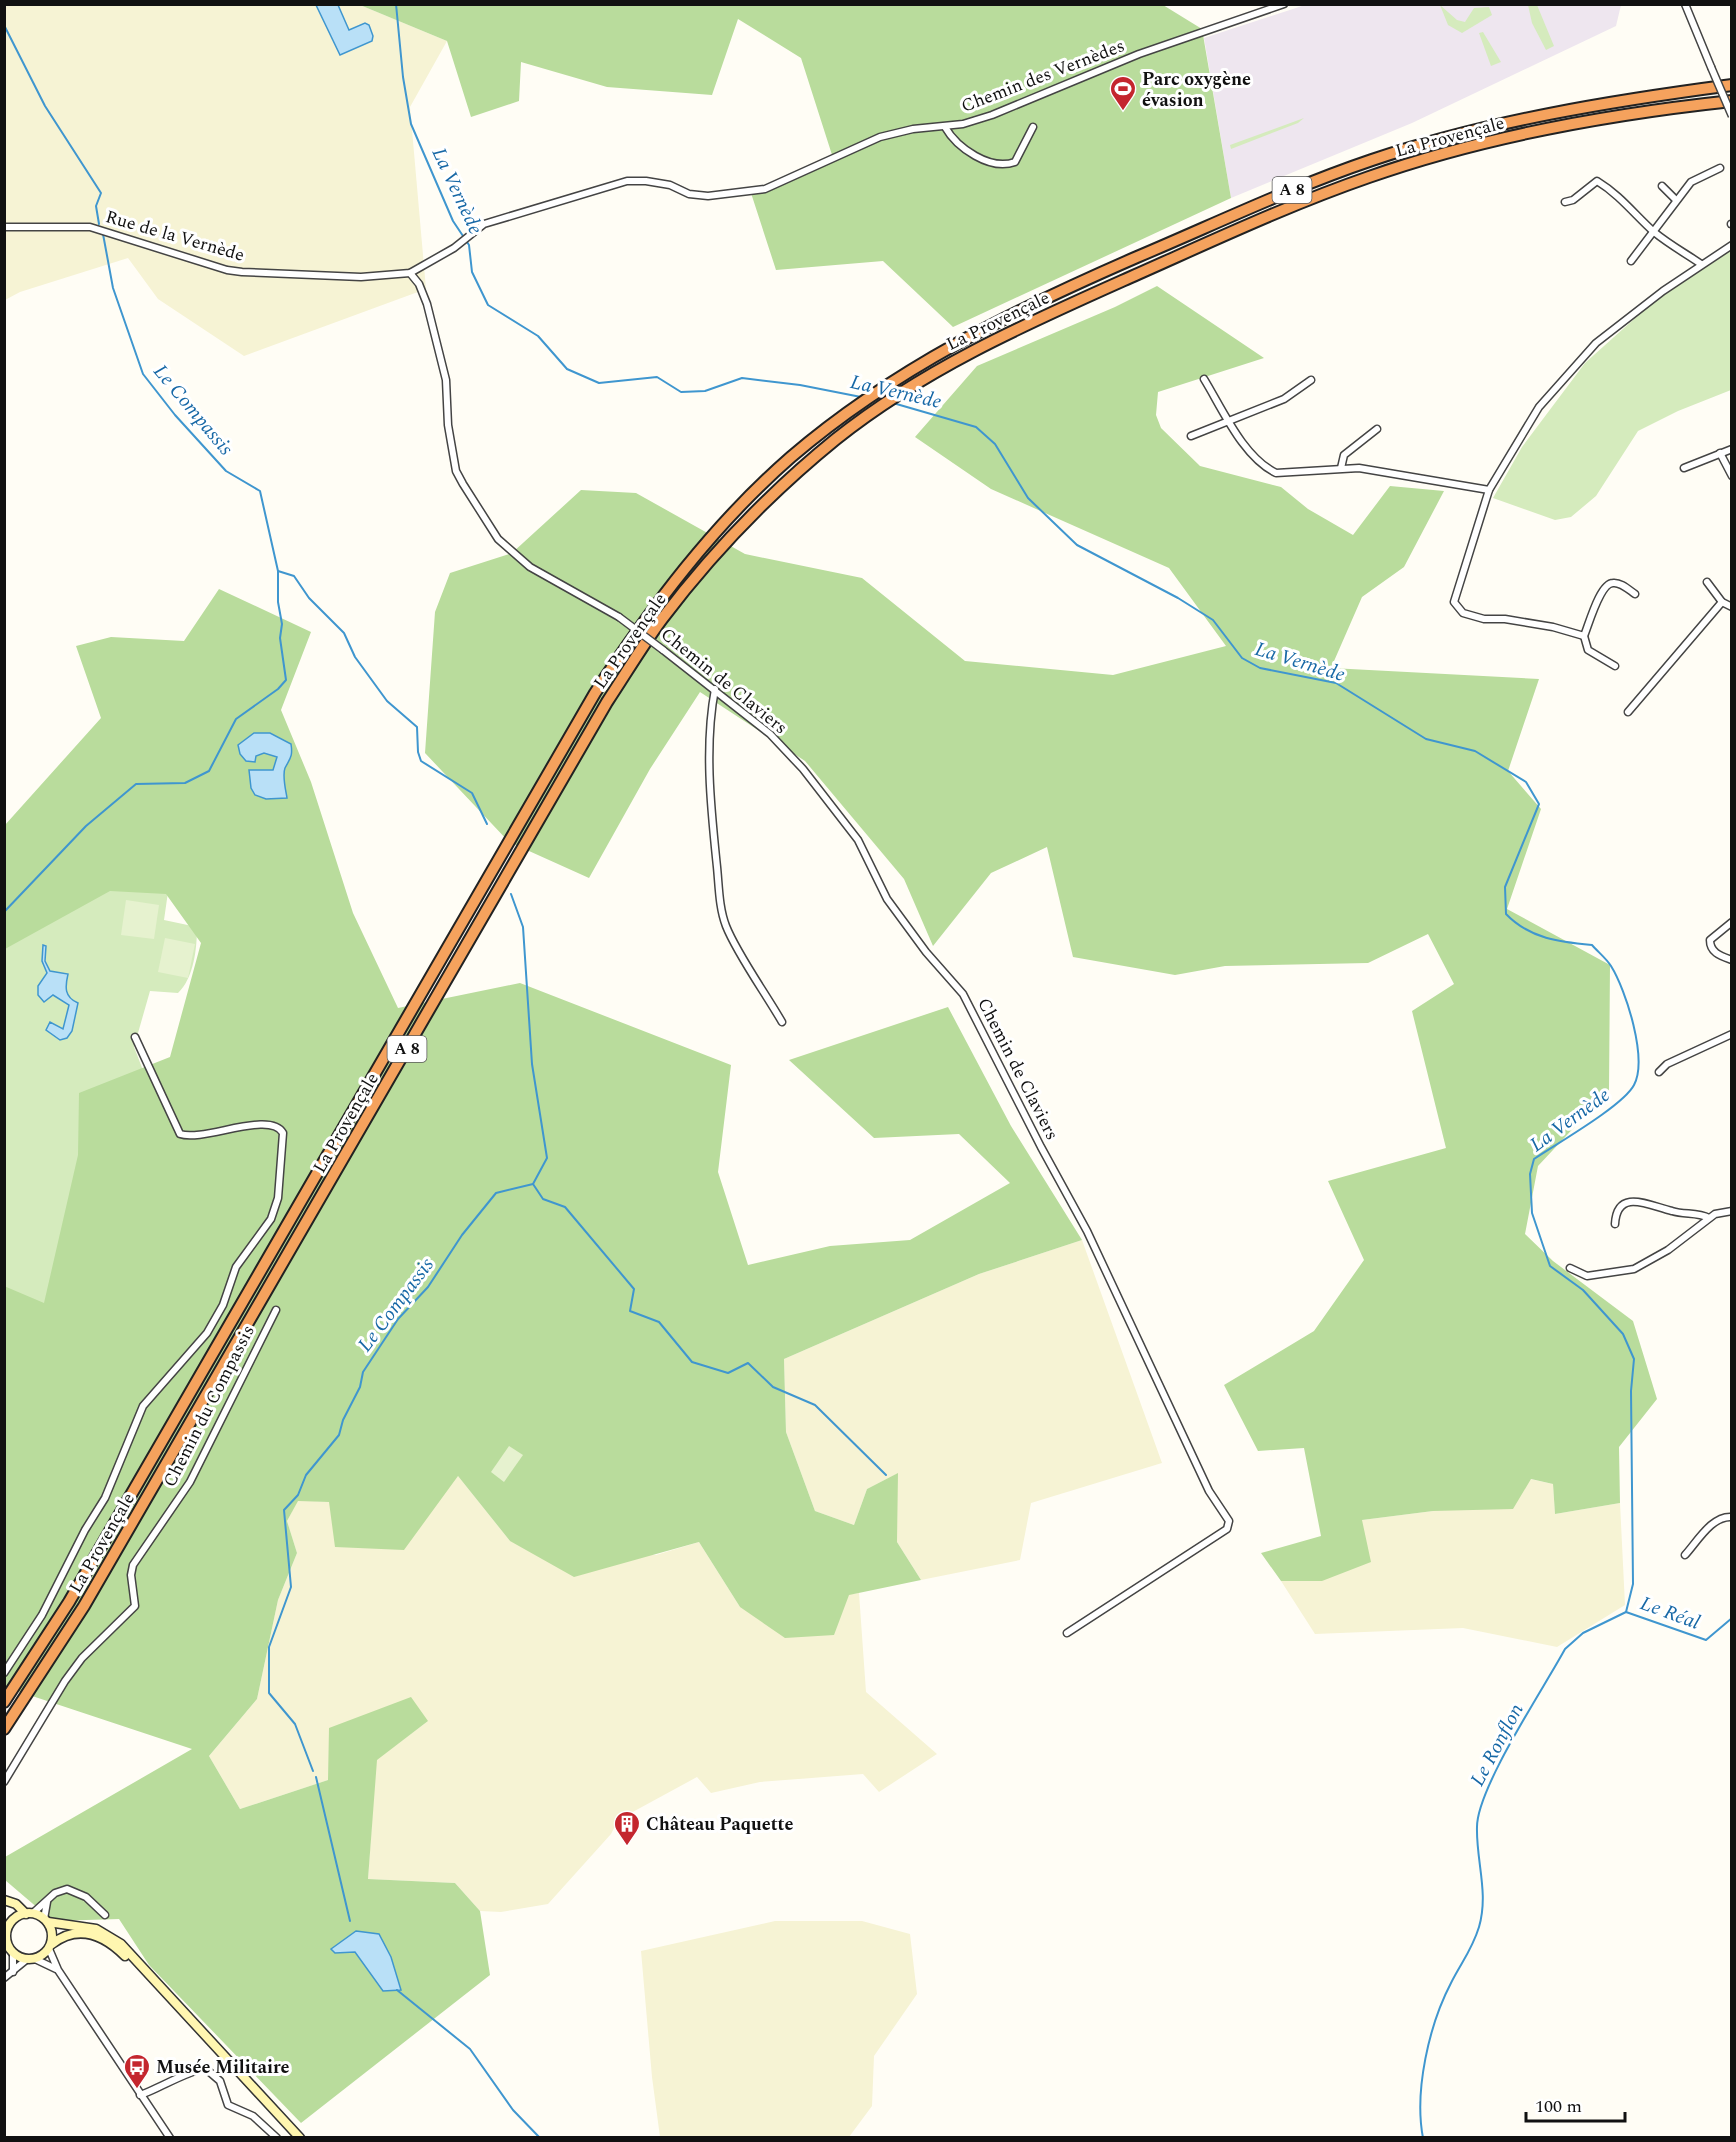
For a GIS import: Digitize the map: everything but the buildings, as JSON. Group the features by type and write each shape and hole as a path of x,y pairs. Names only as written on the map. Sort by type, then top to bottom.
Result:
{"highway":[{"name":"La Provençale","path":"4,1702 69,1602 595,693 648,612 711,537 790,458 849,411 885,386 969,336 1050,295 1320,178 1430,142 1552,114 1731,86"},
{"name":"La Provençale","path":"4,1730 84,1606 607,702 661,620 723,547 764,504 837,438 903,392 995,339 1272,215 1373,176 1474,146 1611,118 1731,101"}],"main road":[{"path":"4,1900 62,1926 86,1926 102,1931 121,1944 144,1972 300,2138"},
{"path":"6,1931 14,1919 29,1913"},
{"path":"4,1914 9,1951 31,1959 70,1933 96,1936 112,1944 144,1972"},
{"path":"46,1920 52,1932 50,1947"}],"street":[{"name":"Chemin des Vernèdes","path":"410,273 459,244 484,224 627,181 646,180 670,185 688,195 708,196 765,189 880,137 913,129 945,127 992,115 1139,54 1284,4"},
{"path":"1685,4 1731,116"},
{"path":"945,127 956,142 976,156 989,162 1008,164 1015,162 1033,127"},
{"path":"1631,261 1691,182 1720,168"},
{"path":"1565,202 1573,200 1597,182 1619,196 1653,231 1684,255 1701,264"},
{"path":"1662,186 1676,200"},
{"name":"Rue de la Vernède","path":"4,226 90,227 227,270 242,272 361,277 410,273"},
{"path":"1584,636 1553,627 1505,619 1484,619 1463,613 1454,602 1475,543 1489,490 1539,407 1596,343 1701,264 1731,245"},
{"name":"Chemin de Claviers","path":"410,273 419,284 427,304 446,380 448,425 456,471 498,539 530,567 619,617 715,688 770,734 803,769 858,840 887,899 926,952 963,994 1041,1147 1087,1230 1209,1491 1229,1521 1227,1529 1067,1633"},
{"path":"1204,379 1256,461 1276,473 1341,468 1393,473 1489,490"},
{"path":"1191,436 1220,427 1229,419 1284,399 1311,380"},
{"path":"1341,468 1344,455 1377,429"},
{"path":"1684,468 1731,449"},
{"path":"1720,453 1731,476"},
{"path":"1615,666 1588,651 1584,636 1604,587 1611,582 1619,583 1635,594"},
{"path":"1707,582 1722,602 1731,607"},
{"path":"1628,712 1722,602"},
{"path":"715,688 711,708 710,759 712,818 722,909 726,927 782,1022"},
{"path":"1731,922 1710,940 1710,947 1715,953 1731,960"},
{"path":"1659,1072 1667,1064 1731,1034"},
{"path":"4,1673 42,1615 85,1530 105,1498 142,1406 207,1333 223,1305 236,1268 271,1219 278,1198 283,1133 279,1127 273,1124 256,1125 194,1136 180,1134 135,1037"},
{"path":"1615,1224 1615,1215 1621,1207 1637,1201 1670,1211 1701,1214 1709,1218"},
{"path":"1570,1268 1587,1276 1634,1269 1668,1250 1709,1218 1731,1211"},
{"name":"Chemin du Compassis","path":"4,1782 65,1681 82,1658 135,1606 131,1575 133,1565 190,1482 276,1310"},
{"path":"1685,1555 1716,1520 1723,1516 1731,1517"},
{"path":"29,1913 47,1902 59,1890 71,1890 86,1898 105,1915"},
{"path":"46,1920 47,1902"},
{"path":"50,1947 58,1970 170,2138"},
{"path":"9,1951 15,1966 13,1972"},
{"path":"4,1978 31,1959 58,1970"},
{"path":"140,2095 164,2087 193,2071 206,2069 220,2080 228,2105 253,2116 277,2138"}],"shaded area":[{"path":"5,5 360,5 447,41 410,107 426,289 244,356 158,299 128,258 20,292 5,300"},
{"path":"1305,5 1621,5 1616,26 1412,123 1231,198 1204,38"},
{"path":"1082,1240 1162,1463 1031,1503 1020,1560 921,1580 897,1542 897,1474 867,1489 854,1525 815,1511 786,1432 784,1359 979,1274"},
{"path":"458,1476 510,1541 656,1555 699,1542 740,1607 859,1593 866,1692 937,1754 879,1792 863,1774 760,1782 711,1793 697,1777 618,1820 611,1834 548,1904 501,1912 480,1911 455,1883 368,1879 376,1760 428,1721 328,1780 240,1809 209,1756 257,1699 278,1600 297,1553 287,1521 298,1500 329,1502"},
{"path":"1530,1479 1553,1484 1555,1514 1620,1503 1625,1605 1557,1647 1463,1628 1315,1634 1281,1581 1322,1581 1362,1520 1433,1511"},
{"path":"775,1921 862,1921 910,1934 917,1994 874,2056 872,2106 849,2137 660,2137 652,2077 641,1951"}],"green space":[{"path":"360,5 1163,5 1202,29 1231,198 953,327 883,261 776,270 751,193 833,158 801,58 738,19 712,95 607,87 521,62 519,101 471,117 447,41"},
{"path":"1440,5 1457,20 1465,22 1474,8 1489,7 1492,15 1462,33 1448,25"},
{"path":"1528,5 1537,5 1554,46 1546,50 1532,23"},
{"path":"1483,32 1501,62 1491,66 1479,33"},
{"path":"1304,118 1298,123 1231,149 1230,145"},
{"path":"1731,250 1731,390 1678,411 1638,431 1596,496 1571,517 1555,520 1493,498 1522,447 1585,363 1662,294"},
{"path":"1157,286 1264,358 1158,392 1156,415 1161,428 1200,466 1281,487 1308,509 1353,535 1390,486 1444,491 1404,567 1362,597 1331,668 1539,679 1508,771 1541,809 1507,909 1610,965 1609,1090 1538,1166 1525,1234 1553,1261 1633,1321 1657,1399 1619,1447 1620,1503 1555,1514 1553,1484 1531,1479 1513,1509 1433,1511 1362,1520 1371,1562 1322,1581 1281,1581 1261,1553 1321,1536 1304,1448 1258,1451 1224,1385 1314,1331 1364,1260 1328,1181 1446,1148 1412,1011 1454,984 1428,934 1368,963 1225,966 1175,975 1073,957 1047,847 991,873 933,946 904,879 805,761 700,692 650,769 589,878 509,842 425,753 435,612 450,573 512,553 581,490 636,493 745,554 862,578 965,661 1113,675 1226,646 1169,568 991,489 915,437 977,366 1115,307"},
{"path":"219,589 311,632 281,710 311,782 353,913 398,1008 520,983 731,1065 718,1172 748,1265 830,1246 910,1240 1010,1183 959,1134 874,1138 789,1060 948,1007 1011,1126 1082,1240 979,1274 784,1359 786,1432 815,1511 854,1525 867,1489 898,1473 897,1542 921,1580 849,1595 834,1635 785,1638 740,1607 699,1542 574,1577 510,1541 458,1476 404,1550 335,1547 329,1502 298,1501 287,1521 297,1553 278,1600 257,1699 209,1756 240,1809 328,1780 329,1728 411,1697 428,1721 377,1760 368,1879 455,1883 480,1911 490,1975 301,2123 149,1965 119,1919 53,1921 5,1880 5,1857 192,1749 5,1687 4,1286 44,1303 78,1155 79,1093 170,1057 201,943 166,894 110,891 5,949 5,825 101,718 76,646 111,637 184,641"},
{"path":"171,871 164,920 197,927 194,962 188,979 178,993 150,991 134,1047 169,1137 5,1673 5,920"},
{"path":"126,900 159,905 154,939 121,935"},
{"path":"165,938 195,944 188,978 158,972"},
{"path":"509,1446 523,1455 504,1482 491,1472"}],"water":[{"path":"316,5 338,5 349,30 365,23 369,25 373,36 372,41 340,55"},
{"path":"254,733 270,733 291,744 290,759 284,771 287,798 266,799 255,795 251,788 249,770 273,770 277,757 264,753 256,756 255,762 246,761 240,754 238,745"},
{"path":"43,945 46,946 45,961 50,971 68,974 66,983 68,995 78,1003 72,1031 67,1038 60,1040 46,1030 50,1022 63,1029 69,1005 53,995 44,1002 38,995 38,986 47,973 42,961"},
{"path":"356,1931 379,1934 391,1957 401,1990 383,1991 355,1952 335,1953 331,1949"}],"waterway":[{"name":"La Vernède","path":"396,4 403,77 411,124 453,221 469,245 472,272 488,305 538,336 567,369 599,383 657,377 681,392 705,391 742,378 800,385 861,397"},
{"name":"Le Compassis","path":"4,25 45,106 101,193 96,206 99,224"},
{"path":"4,912 86,826 136,784 185,783 209,771 236,719 278,689 286,680 280,638 282,624 278,602 278,571 260,491 226,471 175,415 143,374 113,288 103,234"},
{"name":"La Vernède","path":"893,403 976,427 995,444 1028,498 1077,545 1178,598 1213,620 1242,658 1260,668 1336,683 1426,739 1475,751 1526,782 1539,804 1505,887 1506,914 1525,929 1546,938 1592,945 1609,963 1617,977 1629,1007 1637,1042 1638,1073 1634,1085 1627,1094 1603,1114 1534,1159 1530,1174 1532,1213 1550,1266 1583,1290 1623,1334 1634,1359 1631,1391 1633,1584 1626,1612"},
{"name":"Le Compassis","path":"278,571 294,576 309,598 344,633 355,657 387,701 417,727 418,752 421,761 472,793 487,824"},
{"name":"Le Compassis","path":"313,1771 295,1724 269,1693 269,1647 291,1587 284,1510 298,1495 306,1475 339,1435 343,1420 360,1387 363,1372 398,1319 428,1287 462,1235 496,1193 533,1184 547,1158 532,1064 523,927 511,894"},
{"name":"Le Compassis","path":"533,1184 543,1199 565,1207 634,1289 630,1311 659,1322 692,1362 728,1373 748,1363 773,1387 815,1405 886,1475"},
{"name":"Le Réal","path":"1626,1612 1706,1640 1732,1618"},
{"name":"Le Ronflon","path":"1423,2138 1420,2100 1430,2038 1443,2000 1470,1950 1482,1914 1477,1827 1488,1788 1513,1738 1565,1649 1583,1633 1626,1612"},
{"path":"316,1777 350,1921"},
{"path":"397,1990 470,2049 513,2110 540,2138"}],"place":[{"name":"Parc oxygène évasion","path":"1123,112"},
{"name":"Château Paquette","path":"627,1847"},
{"name":"Musée Militaire","path":"137,2090"}]}
